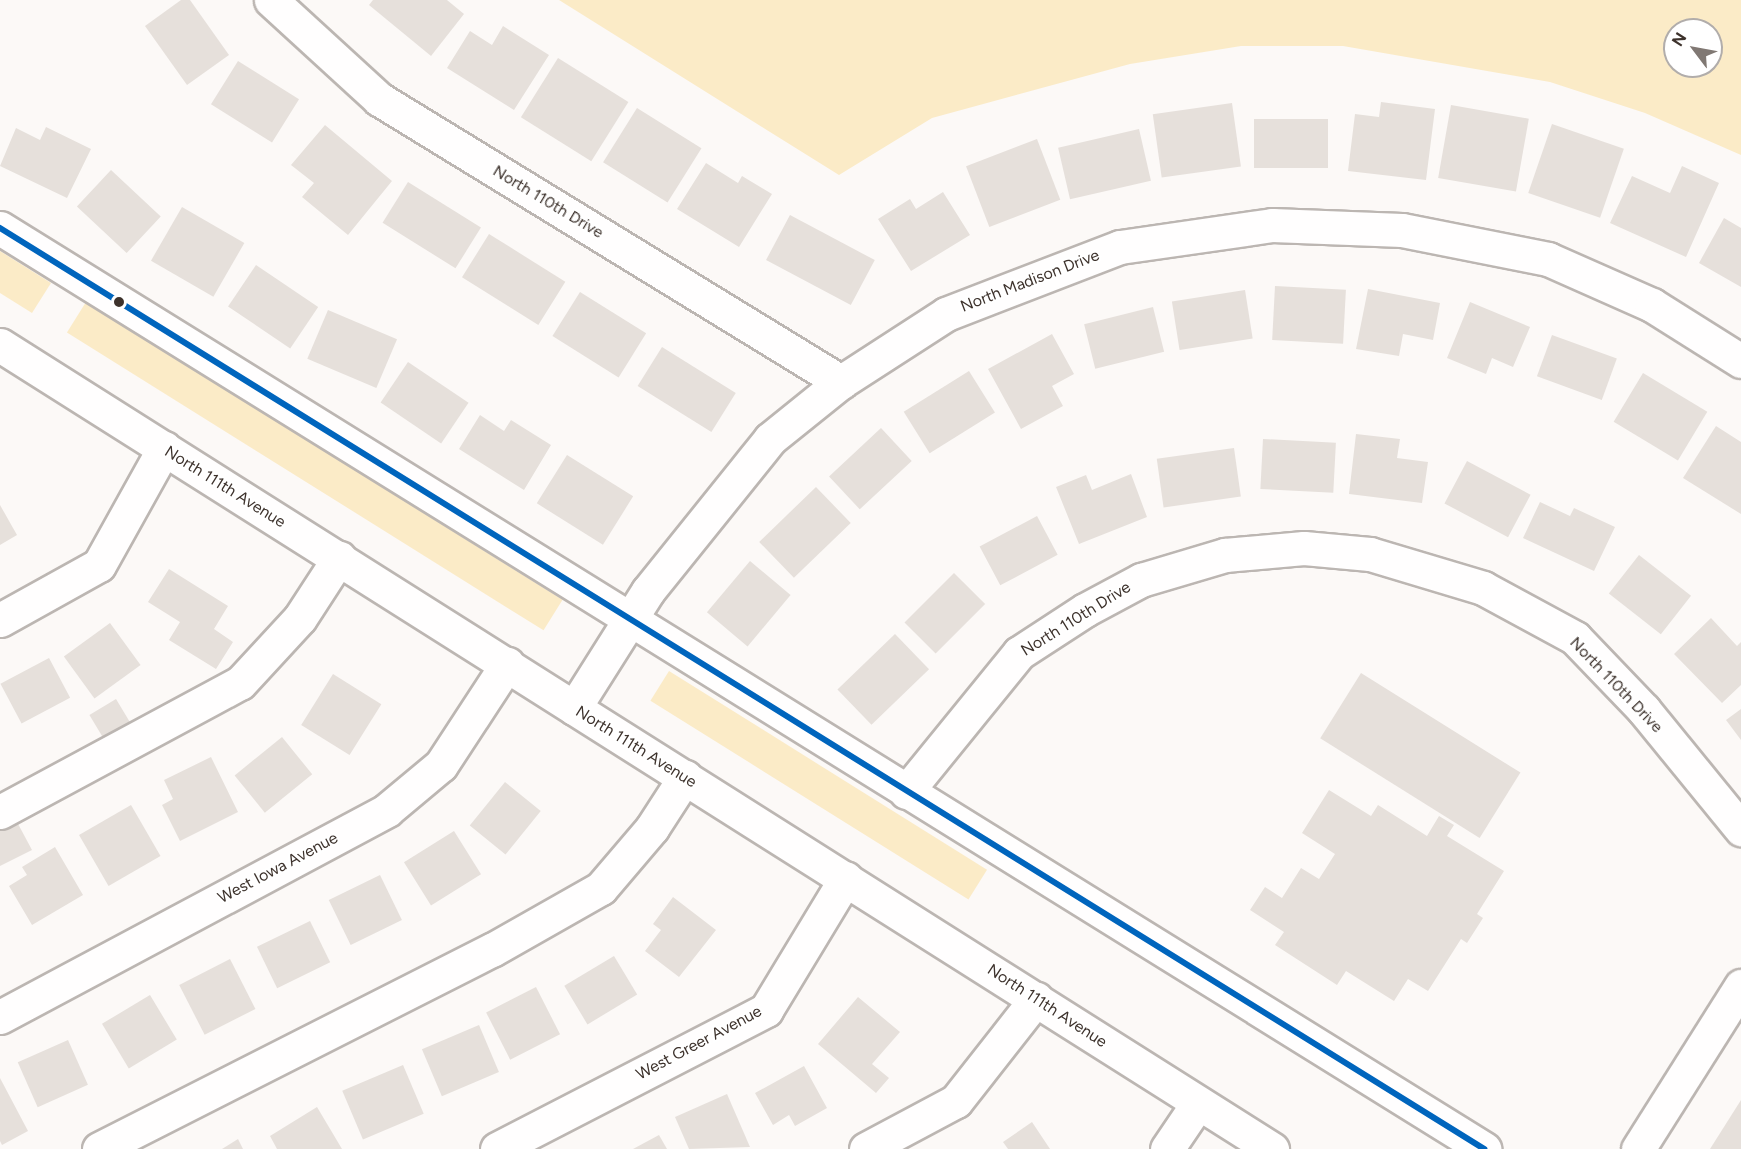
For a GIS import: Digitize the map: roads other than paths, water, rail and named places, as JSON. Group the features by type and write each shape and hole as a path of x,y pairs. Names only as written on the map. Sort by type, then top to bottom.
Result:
{"street":[{"name":"North 110th Drive","path":"271,0 379,99 841,382"},
{"name":"North Madison Drive","path":"574,708 630,619 708,510 770,439 841,382 946,314 1031,277 1120,247 1272,225 1402,230 1548,259 1652,305 1741,360"},
{"path":"0,228 1484,1149"},
{"name":"North 111th Avenue","path":"1,346 1272,1149"},
{"path":"0,620 99,566 164,448"},
{"name":"North 110th Drive","path":"906,792 1019,653 1085,610 1141,580 1225,555 1304,548 1370,554 1483,588 1575,638 1644,710 1741,829"},
{"path":"0,812 240,683 300,618 339,558"},
{"name":"West Iowa Avenue","path":"0,1017 387,810 441,765 507,664"},
{"path":"99,1149 492,950 601,888 652,828 685,777"},
{"name":"West Greer Avenue","path":"497,1149 766,1010 846,878"},
{"path":"1638,1149 1741,986"},
{"path":"866,1149 956,1101 1036,999"},
{"path":"1167,1149 1198,1103"}]}
